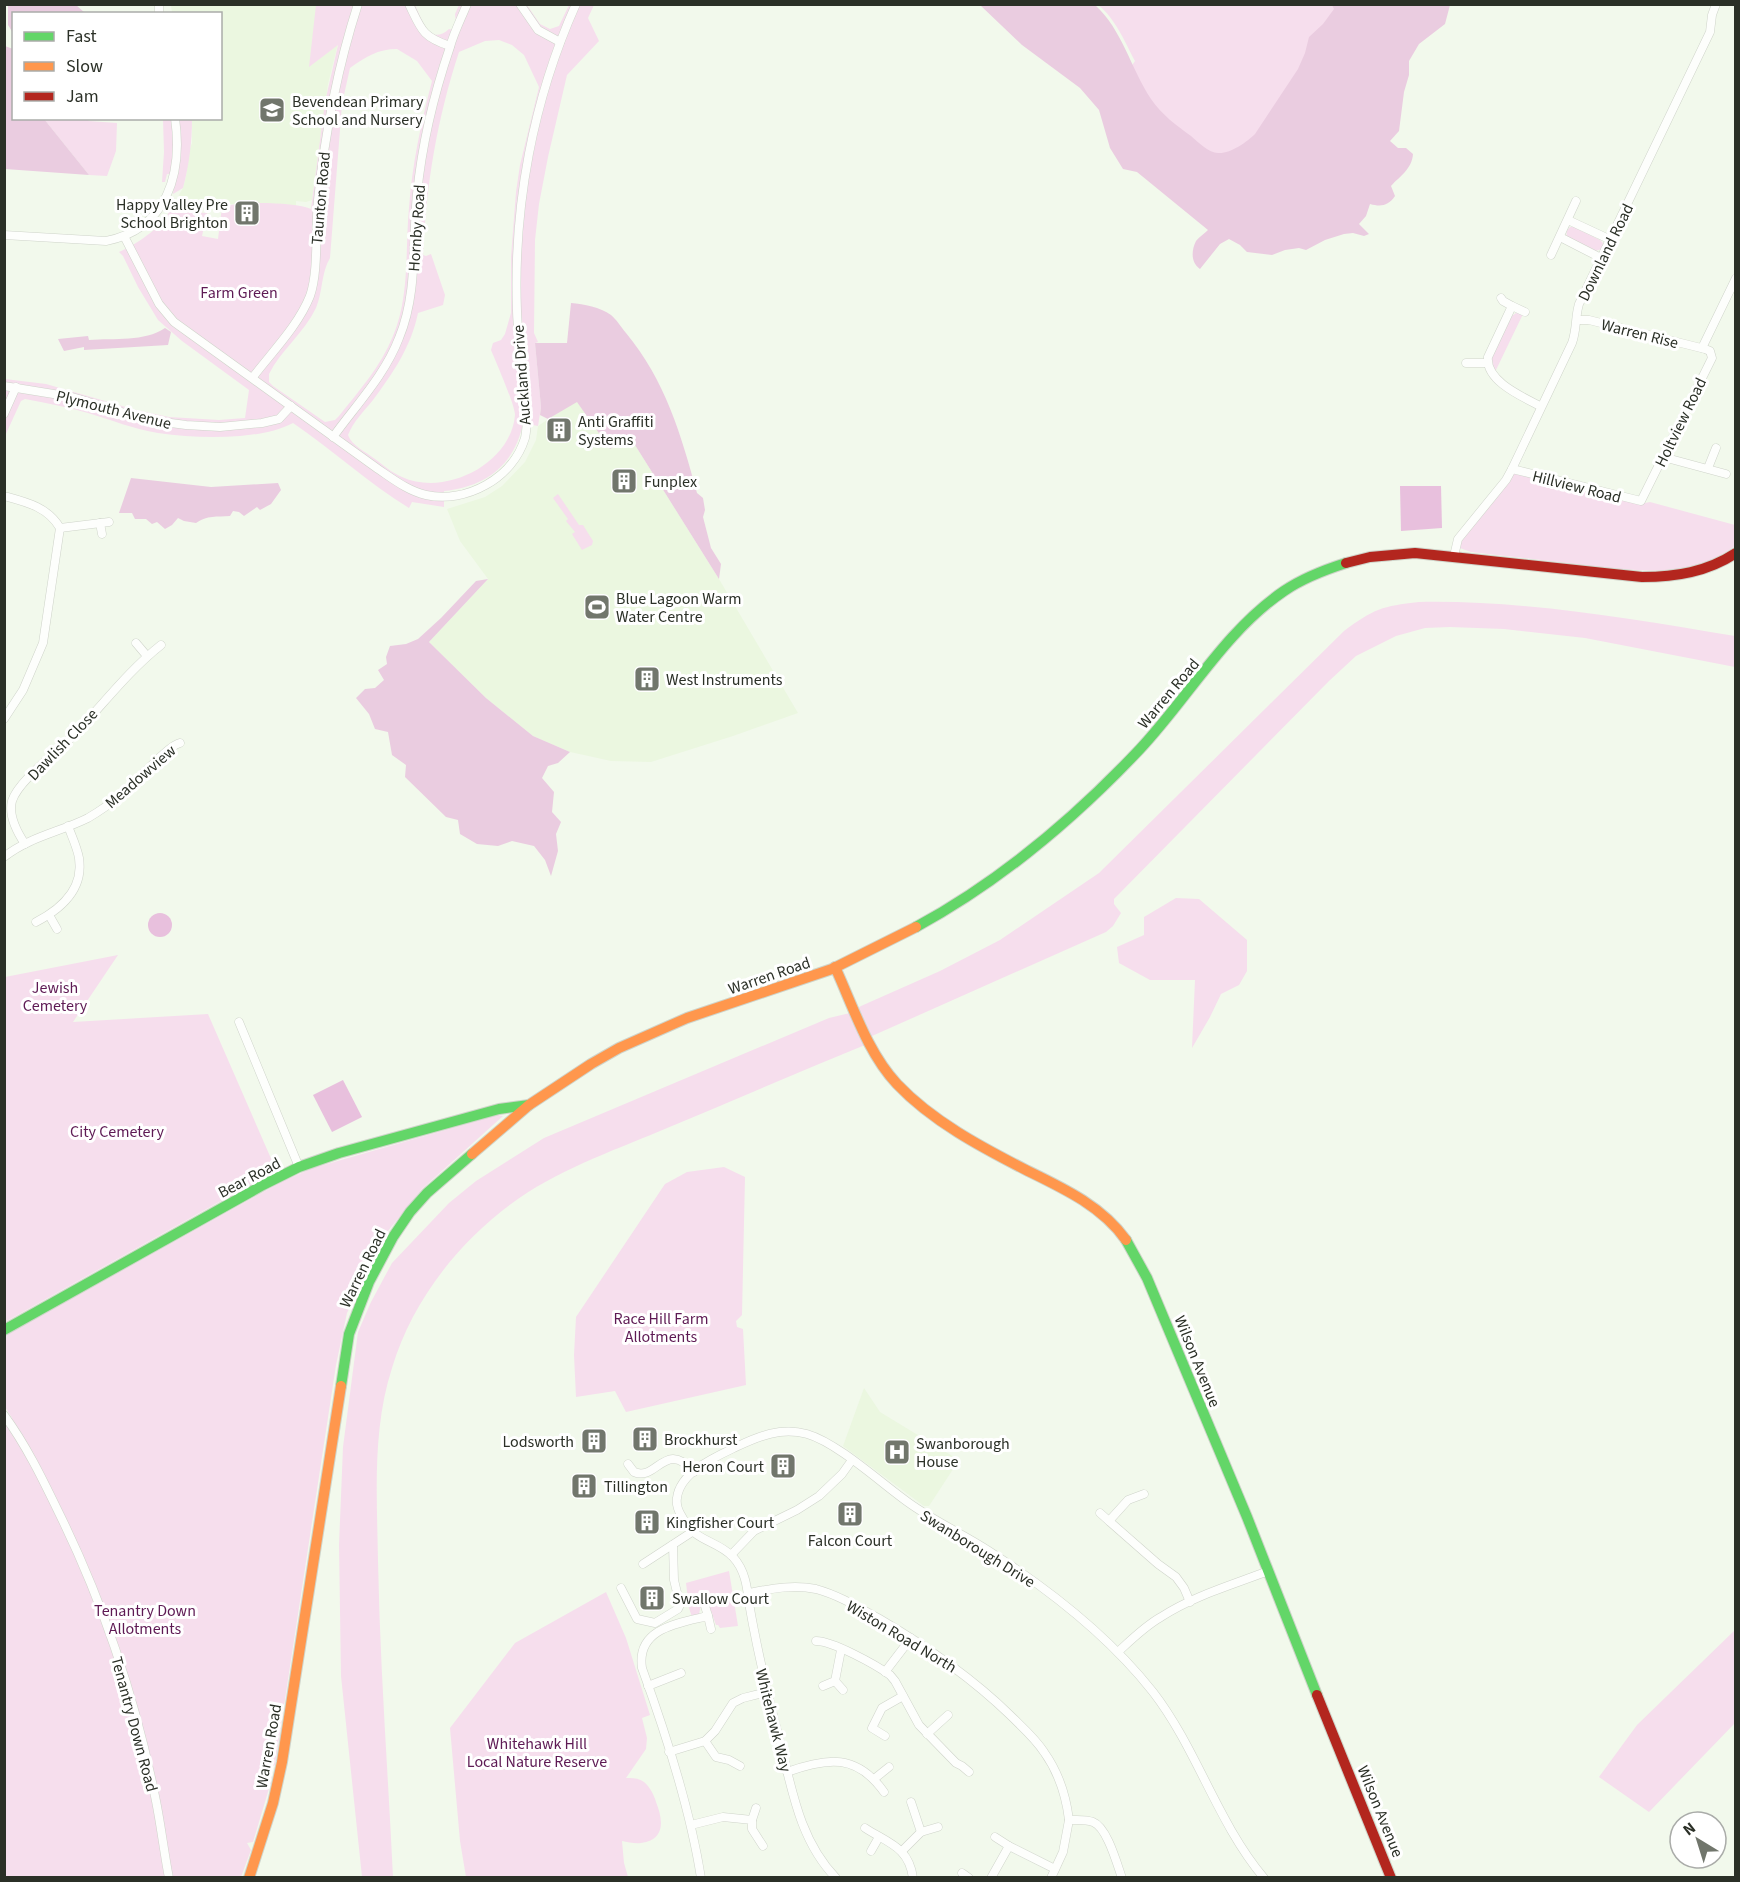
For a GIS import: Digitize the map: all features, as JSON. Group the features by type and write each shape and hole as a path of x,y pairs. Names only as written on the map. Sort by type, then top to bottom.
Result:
{"street":[{"name":"Taunton Road","path":"252,378 286,336 311,291 325,136 343,53 358,4"},
{"path":"409,4 425,34 435,41 450,46"},
{"name":"Hornby Road","path":"333,437 384,367 403,327 411,293 415,213 421,163 432,107 450,46 467,4"},
{"path":"520,4 538,30 560,42"},
{"name":"Auckland Drive","path":"124,236 166,314 174,322 407,488 424,494 441,496 466,493 490,483 510,465 520,449 527,423 517,307 520,214 525,172 544,90 576,4"},
{"name":"Downland Road","path":"1454,556 1458,539 1506,480 1512,469 1572,342 1579,304 1710,32 1716,4"},
{"path":"4,235 104,241 124,236 137,229 160,210 166,197 176,155 175,120"},
{"path":"1551,255 1576,201"},
{"path":"1568,220 1611,240"},
{"path":"1560,237 1601,258"},
{"path":"1702,348 1736,278"},
{"path":"1501,298 1525,312"},
{"path":"1512,306 1487,363 1491,372 1506,387 1540,406"},
{"name":"Warren Rise","path":"1577,320 1589,320 1702,348"},
{"name":"Holtview Road","path":"1641,501 1712,358 1710,351 1702,348"},
{"path":"1466,363 1487,363"},
{"name":"Plymouth Avenue","path":"4,386 72,397 148,420 186,425 220,427 262,423 279,418 291,406"},
{"path":"4,414 16,387"},
{"path":"1708,468 1717,452"},
{"path":"1663,457 1726,474"},
{"name":"Hillview Road","path":"1512,469 1641,501"},
{"path":"4,496 40,507 53,518 60,528 43,643 23,690 4,719"},
{"path":"60,528 109,522"},
{"path":"100,523 102,534"},
{"name":"Warren Road","path":"249,1878 273,1803 282,1762 349,1334 359,1305 393,1237 416,1205 434,1187 529,1105 545,1097 589,1065 671,1024 835,967 944,913 985,887 1026,856 1147,741 1252,616 1279,594 1318,573 1360,559 1405,553 1657,577 1693,574 1716,565 1736,553"},
{"path":"136,643 147,656"},
{"name":"Dawlish Close","path":"25,844 16,830 11,814 16,792 70,739 109,694 147,656 162,645"},
{"name":"Meadowview","path":"4,857 25,844 90,817 117,798 171,747 180,743"},
{"path":"36,922 63,904 70,896 78,877 79,859 68,826"},
{"path":"49,915 57,929"},
{"name":"Wilson Avenue","path":"835,967 879,1060 897,1084 920,1104 967,1137 1082,1199 1113,1224 1128,1243 1147,1278 1247,1517 1391,1878"},
{"path":"239,1022 299,1167"},
{"name":"Bear Road","path":"4,1330 299,1167 499,1109 529,1105"},
{"name":"Tenantry Down Road","path":"4,1415 27,1450 71,1536 109,1630 132,1706 156,1800 169,1878"},
{"name":"Swanborough Drive","path":"731,1555 692,1532 681,1516 677,1499 684,1481 693,1472 724,1453 768,1433 785,1431 815,1436 852,1460 912,1506 989,1551 1023,1575 1085,1621 1118,1652 1154,1693 1172,1719 1238,1843 1264,1878"},
{"path":"628,1464 634,1472 640,1474 671,1459 679,1459 684,1461 693,1472"},
{"path":"731,1555 754,1531 798,1510 819,1496 842,1474 852,1460"},
{"path":"1109,1521 1126,1501 1144,1494"},
{"path":"1100,1513 1176,1577 1190,1602"},
{"path":"643,1564 692,1532"},
{"path":"621,1588 636,1618 655,1623 678,1609 680,1605 674,1580 674,1545"},
{"name":"Whitehawk Way","path":"731,1555 743,1573 767,1692 799,1813 818,1857 836,1878"},
{"path":"1118,1652 1151,1623 1190,1602 1268,1571"},
{"name":"Wiston Road North","path":"748,1593 787,1587 817,1590 854,1605 928,1648 971,1679 1028,1732 1044,1751 1065,1793 1069,1820"},
{"path":"705,1606 711,1629"},
{"path":"701,1878 691,1825 640,1660 645,1643 667,1627 708,1616"},
{"path":"885,1672 911,1638"},
{"path":"816,1641 823,1641 885,1672 895,1681 919,1725 969,1773"},
{"path":"835,1681 841,1650"},
{"path":"648,1686 681,1672"},
{"path":"823,1686 835,1681"},
{"path":"835,1681 843,1690"},
{"path":"669,1752 705,1741 716,1731 733,1703 767,1692"},
{"path":"885,1736 872,1728 882,1708 903,1696"},
{"path":"927,1734 948,1715"},
{"path":"705,1741 714,1756 740,1766"},
{"path":"787,1772 816,1762 838,1761 854,1765 874,1779 884,1792"},
{"path":"874,1779 889,1767"},
{"path":"911,1802 921,1832"},
{"path":"756,1808 752,1829 763,1846"},
{"path":"691,1825 723,1817 752,1820"},
{"path":"1051,1878 1063,1852 1069,1820 1092,1821 1101,1827 1122,1878"},
{"path":"902,1851 921,1832 938,1827"},
{"path":"865,1828 902,1851 909,1860 913,1878"},
{"path":"871,1851 879,1837"},
{"path":"995,1837 1055,1869"},
{"path":"991,1878 1010,1846"}],"shaded area":[{"path":"8,5 76,5 84,12 12,12 12,31 8,25"},
{"name":"Bevendean Primary School and Nursery","path":"171,5 351,5 328,84 312,200 296,201 296,207 208,201 175,202 183,188 186,176 188,154 192,143 192,120 222,120 222,12 172,12"},
{"path":"980,5 1095,5 1119,37 1155,105 1204,147 1223,153 1233,150 1255,134 1298,69 1309,37 1334,9 1332,5 1450,5 1445,24 1419,44 1409,61 1409,75 1404,92 1399,131 1390,141 1398,148 1406,148 1413,154 1412,159 1405,172 1391,186 1395,196 1390,202 1384,205 1370,204 1366,216 1359,224 1369,234 1364,236 1353,233 1344,234 1325,240 1306,250 1299,248 1285,250 1272,255 1247,252 1229,239 1220,244 1200,269 1193,260 1193,249 1196,241 1208,230 1137,172 1123,169 1110,148 1099,110 1080,88 1022,45"},
{"path":"5,46 12,49 12,120 45,120 89,175 5,169"},
{"path":"571,303 592,306 611,315 640,351 651,370 678,429 697,493 703,498 705,510 703,517 711,548 721,564 719,579 630,437 610,449 577,402 548,419 540,415 535,343 567,343"},
{"path":"165,328 171,332 168,345 84,350 84,347 64,351 58,339 88,336 89,340 129,338 148,336"},
{"path":"577,400 630,437 719,579 798,713 651,762 611,761 570,752 533,736 486,698 429,642 488,579 460,541 447,509 485,497 502,486 525,462 536,440 538,426"},
{"path":"131,478 211,487 278,483 281,490 271,504 260,510 257,507 244,516 233,511 230,516 208,518 196,523 178,518 165,529 157,522 152,524 146,519 135,519 132,513 119,513"},
{"path":"1400,486 1441,486 1442,528 1401,531"},
{"path":"488,579 429,642 486,698 533,736 570,752 558,763 548,766 542,778 554,792 552,812 561,822 556,834 558,851 551,876 545,860 534,846 512,841 498,846 477,844 460,834 458,820 446,817 405,777 406,765 392,755 388,732 375,729 369,714 356,698 365,689 375,688 384,680 378,670 387,664 386,657 390,646 406,644 418,639 476,581"},
{"path":"160,913 168,917 172,925 168,933 160,937 152,933 148,925 152,917"},
{"path":"343,1080 362,1117 332,1132 313,1095"},
{"path":"864,1388 880,1412 959,1460 929,1506 924,1506 843,1446"}],"green space":[{"name":"Farm Green","path":"316,5 415,5 427,29 436,35 449,29 457,31 455,14 459,5 527,5 540,24 550,29 559,26 569,5 594,5 588,18 599,41 567,75 539,204 535,240 534,333 538,342 535,343 541,407 538,426 523,423 513,451 496,471 485,479 473,485 444,491 444,507 412,502 409,508 293,423 274,431 240,436 178,435 140,429 80,411 25,399 21,401 5,436 5,379 46,384 169,417 219,420 245,418 249,390 182,341 158,320 119,252 138,242 156,228 166,218 174,203 181,200 196,201 195,212 207,213 202,236 218,239 222,207 266,203 311,209 325,102 338,45 309,67","holes":["499,40 512,45 524,55 539,87 520,165 516,192 511,257 511,313 505,334 501,340 493,343 491,350 509,393 515,415 511,433 502,448 489,461 473,472 456,479 437,483 419,482 391,471 356,446 348,435 394,370 411,337 418,313 443,305 445,295 431,254 423,255 430,178 439,127 459,52 485,41","397,49 417,61 432,81 412,176 402,305 393,336 376,368 339,416 335,420 325,422 273,386 269,382 269,374 316,308 330,258 342,104 350,68 372,54"]},
{"path":"1098,5 1340,5 1233,185 1118,86 1135,61 1115,23"},
{"path":"45,120 117,123 116,151 107,176 89,175"},
{"path":"163,120 192,120 190,154 183,188 173,194 175,175 167,174 165,182 162,182"},
{"path":"1570,227 1600,240 1603,243 1602,249 1595,251 1569,239 1566,233"},
{"path":"1516,313 1523,314 1495,372 1492,357 1512,316"},
{"path":"1512,471 1645,503 1650,502 1735,525 1735,546 1698,564 1678,569 1658,570 1618,569 1471,552 1457,547"},
{"path":"558,494 579,525 583,525 593,541 592,545 582,550 572,534 575,532 566,521 568,519 553,498"},
{"path":"1419,602 1538,607 1735,636 1735,667 1585,638 1504,629 1425,628 1396,636 1356,656 1329,681 1114,899 1114,904 1121,913 1106,932 872,1036 865,1045 564,1172 511,1204 491,1220 454,1257 438,1277 411,1320 392,1368 381,1415 377,1463 378,1561 393,1877 362,1877 341,1676 339,1545 343,1447 358,1332 392,1263 449,1203 476,1181 544,1138 829,1018 850,1013 1000,940 1099,873 1344,631 1379,610"},
{"path":"1176,898 1199,899 1247,940 1247,971 1239,985 1221,994 1192,1048 1195,980 1150,980 1119,963 1117,947 1144,935 1144,917"},
{"name":"City Cemetery","path":"118,955 73,1022 208,1014 276,1170 5,1322 5,977"},
{"name":"Tenantry Down Allotments","path":"498,1115 503,1116 422,1189 388,1231 347,1313 336,1365 275,1765 272,1767 271,1782 253,1842 247,1843 251,1850 241,1877 5,1877 4,1422 12,1418 5,1407 5,1336 283,1181 313,1168"},
{"name":"Race Hill Farm Allotments","path":"724,1167 745,1177 742,1315 736,1321 737,1327 743,1329 746,1385 626,1412 615,1391 576,1397 574,1355 576,1317 665,1184 687,1172"},
{"path":"729,1571 738,1626 720,1628 716,1625 708,1603 701,1605 699,1614 692,1617 686,1583"},
{"name":"Whitehawk Hill Local Nature Reserve","path":"606,1592 626,1638 650,1715 642,1718 647,1738 646,1749 626,1778 642,1781 652,1791 660,1815 659,1833 655,1838 641,1843 622,1841 628,1877 466,1877 460,1841 450,1728 515,1643"},
{"path":"1735,1630 1735,1723 1649,1812 1599,1777 1637,1725"}],"traffic: fast":[{"path":"916,927 1007,869 1089,800 1140,749 1225,645 1263,607 1299,582 1346,563"},
{"path":"4,1330 299,1167 339,1153 499,1109 529,1105"},
{"path":"341,1386 349,1334 369,1282 393,1237 410,1212 427,1193 472,1154"},
{"path":"1126,1240 1147,1278 1247,1517 1317,1695"}],"traffic: slow":[{"path":"472,1154 529,1105 619,1048 687,1018 832,969 916,927"},
{"path":"835,967 861,1028 877,1058 897,1084 941,1121 1009,1161 1081,1199 1105,1217 1126,1240"},
{"path":"249,1878 273,1803 282,1762 341,1386"}],"traffic: jam":[{"path":"1346,563 1370,557 1415,553 1655,577 1702,569 1736,553"},
{"path":"1317,1695 1391,1878"}],"place":[{"name":"Bevendean Primary School and Nursery","path":"272,110"},
{"name":"Happy Valley Pre School Brighton","path":"247,213"},
{"name":"Anti Graffiti Systems","path":"559,430"},
{"name":"Funplex","path":"624,481"},
{"name":"Blue Lagoon Warm Water Centre","path":"597,607"},
{"name":"West Instruments","path":"647,679"},
{"name":"Brockhurst","path":"645,1439"},
{"name":"Lodsworth","path":"594,1441"},
{"name":"Swanborough House","path":"897,1452"},
{"name":"Heron Court","path":"783,1466"},
{"name":"Tillington","path":"584,1486"},
{"name":"Falcon Court","path":"850,1514"},
{"name":"Kingfisher Court","path":"647,1522"},
{"name":"Swallow Court","path":"652,1598"}],"park label":[{"name":"Jewish Cemetery","path":"55,996"}]}
